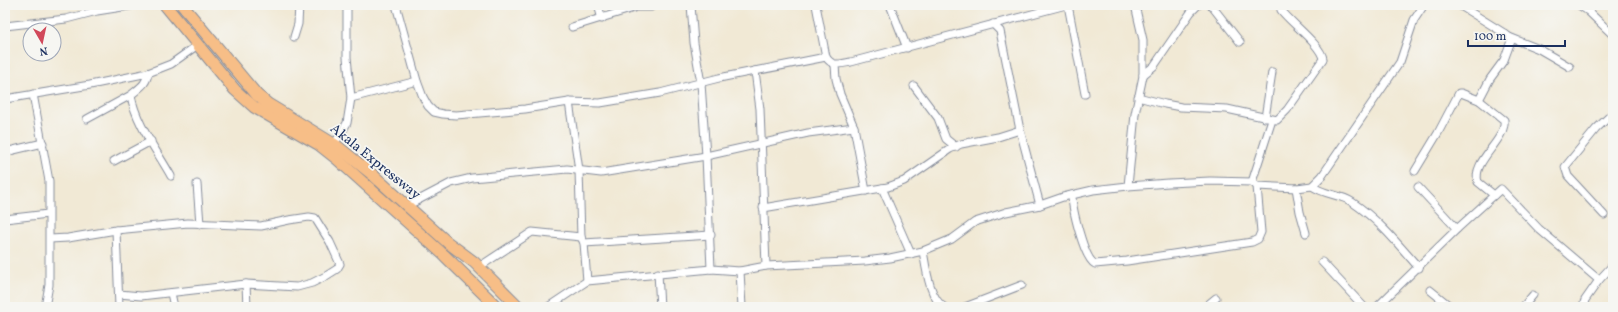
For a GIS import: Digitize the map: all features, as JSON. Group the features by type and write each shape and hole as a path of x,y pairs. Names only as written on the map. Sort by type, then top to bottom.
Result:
{"main road":[{"name":"Akala Expressway","path":"165,5 199,44 235,90 254,107 318,144 337,159 444,255 497,307"},
{"name":"Akala Expressway","path":"182,5 257,95 268,104 334,145 373,175 447,242 476,264 520,307"},
{"path":"469,280 476,264"},
{"path":"487,298 499,286"}],"street":[{"path":"5,26 66,19 97,11 135,5"},
{"path":"294,37 298,24 299,5"},
{"path":"334,145 347,123 351,98 347,57 347,5"},
{"path":"396,5 417,81 428,106 434,112 443,114 456,115 525,109 569,102 600,103 660,93 719,78 826,57"},
{"path":"598,5 602,19"},
{"path":"691,5 694,43 701,83 711,235 711,269"},
{"path":"816,5 826,57 831,64 835,65 876,57 1006,20 1067,5 1085,94"},
{"path":"890,5 907,48"},
{"path":"1128,186 1131,144 1143,75 1143,40 1135,5"},
{"path":"1143,75 1154,66 1188,16 1198,5"},
{"path":"1211,5 1240,42"},
{"path":"548,307 587,281 711,269 740,270 766,266 865,261 911,254 923,251 952,238 975,222 1006,212 1040,205 1093,190 1128,186 1210,181 1296,188 1312,186 1322,176 1400,62 1414,20 1424,5"},
{"path":"1459,5 1509,37 1539,49 1570,67"},
{"path":"1579,5 1590,8 1613,35"},
{"path":"572,26 602,19 637,7 651,7"},
{"path":"1138,97 1181,107 1231,110 1277,120 1287,110 1323,59 1316,45 1290,22 1281,10"},
{"path":"1000,31 1006,20"},
{"path":"994,24 1000,31 1020,130 1040,205"},
{"path":"1479,100 1490,79 1504,60 1511,41 1509,37"},
{"path":"5,99 90,85 148,73 171,64 199,44"},
{"path":"835,65 836,78 840,94 854,127 866,191"},
{"path":"755,71 760,109 760,143 766,266"},
{"path":"1072,195 1072,205 1089,259 1095,264 1127,261 1252,242 1258,239 1261,232 1255,184 1269,119 1272,72"},
{"path":"87,118 132,95 144,84 148,73"},
{"path":"351,98 417,81"},
{"path":"914,86 938,118 946,139 956,146"},
{"path":"1415,171 1438,133 1458,93 1461,93 1479,100 1504,120 1503,130 1482,162 1477,174 1478,182 1494,195"},
{"path":"33,94 49,181 48,214 50,239 48,285 45,307"},
{"path":"132,95 133,104 137,115 171,176"},
{"path":"569,102 577,161 576,171 587,281"},
{"path":"1604,214 1568,176 1565,167 1596,129 1613,113"},
{"path":"407,206 450,184 472,178 567,169 601,173 706,156 808,133 854,127"},
{"path":"763,208 866,191 904,182 956,146 1020,130"},
{"path":"114,161 151,141"},
{"path":"5,152 43,143"},
{"path":"197,184 200,224"},
{"path":"1312,186 1318,191 1338,195 1357,206 1384,228 1419,268"},
{"path":"1418,187 1457,229"},
{"path":"882,188 911,254"},
{"path":"1296,188 1306,233"},
{"path":"1377,307 1419,268 1457,229 1501,189 1504,190 1539,229 1599,280"},
{"path":"5,219 48,214"},
{"path":"50,239 68,238 116,230 188,223 261,226 309,217 315,218 330,242 340,264 337,269 326,276 312,283 297,287 246,284 141,296 119,294"},
{"path":"116,230 119,307"},
{"path":"476,264 532,232 582,240 711,235"},
{"path":"923,251 928,280 940,305 944,307"},
{"path":"1322,262 1364,307"},
{"path":"1586,307 1584,303 1585,300 1599,280 1613,266"},
{"path":"740,270 742,307"},
{"path":"658,273 660,307"},
{"path":"246,284 247,307"},
{"path":"966,307 1022,285"},
{"path":"1430,290 1451,307"},
{"path":"171,293 174,307"},
{"path":"1523,307 1532,296"},
{"path":"1205,307 1216,298"}]}
